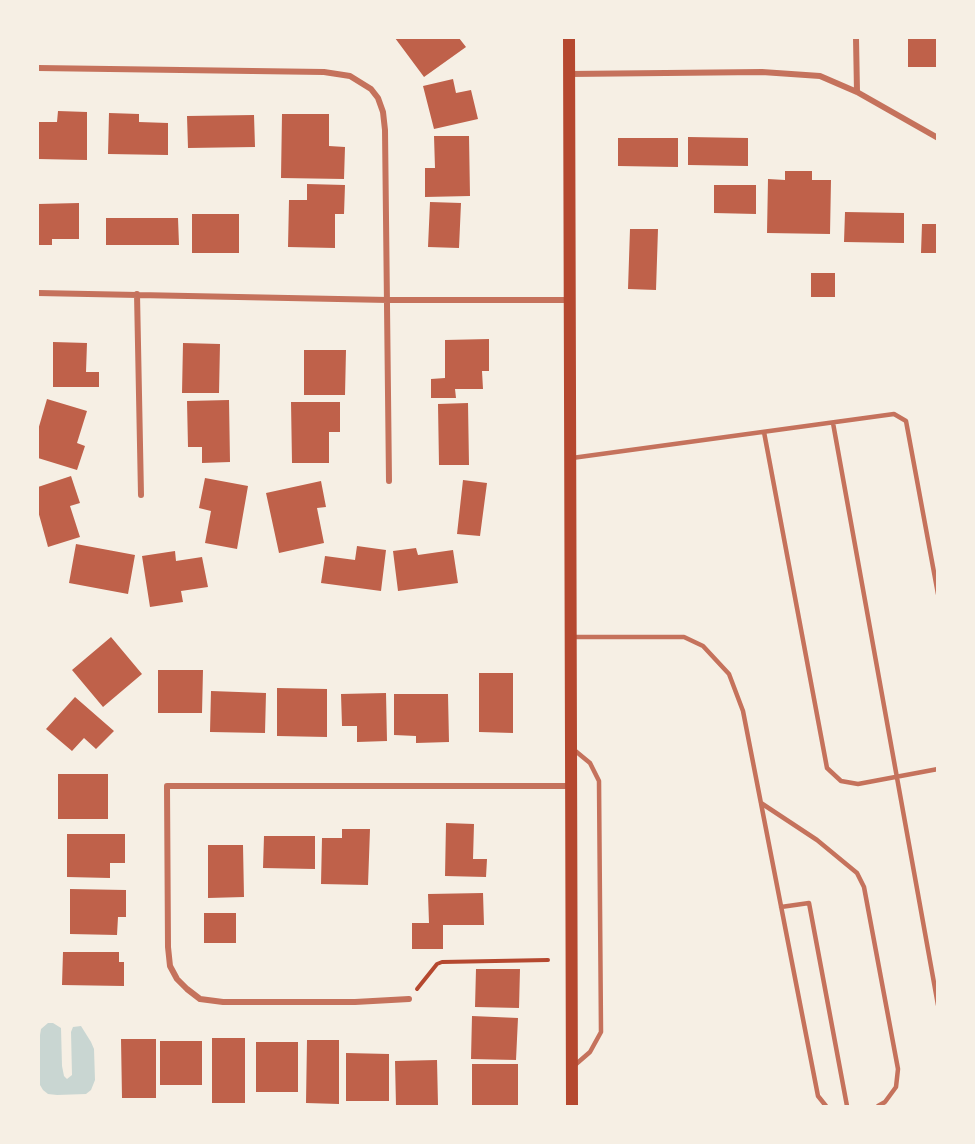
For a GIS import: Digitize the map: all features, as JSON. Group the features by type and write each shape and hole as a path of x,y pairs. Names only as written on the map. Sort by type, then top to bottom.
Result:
{"main road":[{"path":"569,38 572,1107"}],"street":[{"path":"856,38 857,92"},
{"path":"38,68 324,72 350,76 371,89 378,98 386,130 389,481"},
{"path":"569,74 797,73 820,76 857,92 938,138"},
{"path":"38,293 388,300 569,300"},
{"path":"137,294 141,495"},
{"path":"409,999 309,1003 223,1002 200,999 177,979 171,966 168,947 167,786 570,786"}],"lane":[{"path":"569,459 894,414 906,421 938,594"},
{"path":"832,423 938,1005"},
{"path":"764,432 827,768 841,781 858,784 938,770"},
{"path":"570,636 684,638 703,646 729,674 743,711 818,1096 826,1107"},
{"path":"570,747 590,763 599,781 601,1032 590,1053 572,1068"},
{"path":"761,803 816,840 857,873 864,887 898,1069 896,1087 885,1102 878,1107"},
{"path":"781,907 809,903 847,1107"}],"path":[{"path":"409,999 437,964 442,962 548,960"}],"shaded area":[{"path":"48,1023 61,1028 62,1066 67,1079 72,1075 71,1032 73,1027 81,1026 91,1042 94,1049 95,1080 91,1090 86,1094 48,1094 40,1085 40,1035 41,1029"}],"building":[{"path":"395,38 459,38 466,47 424,77"},
{"path":"908,38 938,38 938,67 908,67"},
{"path":"453,79 456,93 471,90 478,119 434,129 423,86"},
{"path":"58,111 87,112 87,160 38,159 38,122 57,122"},
{"path":"109,113 139,114 139,122 168,123 168,155 108,154"},
{"path":"282,114 329,114 329,146 345,147 344,179 281,178"},
{"path":"254,115 255,147 188,148 187,116"},
{"path":"434,136 469,136 470,196 425,197 425,168 435,168"},
{"path":"688,137 748,138 748,166 688,165"},
{"path":"618,138 678,138 678,167 618,166"},
{"path":"785,171 812,171 812,180 831,180 830,234 767,233 768,179 785,180"},
{"path":"307,184 345,185 344,214 335,214 335,248 288,247 289,200 307,200"},
{"path":"714,185 756,185 756,214 714,213"},
{"path":"430,202 461,203 459,248 428,247"},
{"path":"79,203 79,239 52,239 52,245 38,245 38,204"},
{"path":"845,212 904,213 904,243 844,242"},
{"path":"192,214 239,214 239,253 192,253"},
{"path":"106,218 178,218 179,245 106,245"},
{"path":"922,224 938,224 938,253 921,253"},
{"path":"630,229 658,229 656,290 628,289"},
{"path":"811,273 835,273 835,297 811,297"},
{"path":"489,339 489,371 482,371 483,389 455,389 456,398 431,398 431,379 445,378 445,340"},
{"path":"53,342 87,343 86,372 99,372 99,387 53,387"},
{"path":"183,343 220,344 219,393 182,393"},
{"path":"304,350 346,350 345,395 304,395"},
{"path":"47,399 87,411 77,443 85,446 77,470 38,458 38,430"},
{"path":"229,400 230,462 202,463 202,447 188,447 187,401"},
{"path":"291,402 340,402 340,432 329,432 329,463 292,463"},
{"path":"468,403 469,465 439,465 438,404"},
{"path":"71,476 80,503 70,506 80,537 48,547 38,511 38,487"},
{"path":"205,478 248,486 237,549 205,543 211,511 199,508"},
{"path":"463,480 487,483 480,536 457,534"},
{"path":"321,481 326,507 317,508 324,543 279,553 266,493"},
{"path":"76,544 135,555 128,594 69,583"},
{"path":"357,546 386,550 381,591 321,583 325,556 355,560"},
{"path":"416,548 418,555 453,550 458,583 398,591 393,551"},
{"path":"175,551 176,561 202,557 208,587 181,591 183,602 150,607 142,556"},
{"path":"111,637 142,674 103,707 72,670"},
{"path":"158,670 203,670 202,713 158,713"},
{"path":"479,673 513,673 513,733 479,732"},
{"path":"277,688 327,689 327,737 277,736"},
{"path":"211,691 266,693 265,733 210,732"},
{"path":"386,693 387,741 357,742 357,726 342,726 341,694"},
{"path":"394,694 448,694 449,742 416,743 416,736 394,735"},
{"path":"75,697 114,731 96,749 84,738 72,751 46,729"},
{"path":"58,774 108,774 108,819 58,819"},
{"path":"446,823 474,824 473,859 487,859 486,877 445,876"},
{"path":"342,829 370,829 368,885 321,884 322,838 342,838"},
{"path":"67,834 125,834 125,863 110,863 110,878 67,877"},
{"path":"264,836 315,836 315,869 263,868"},
{"path":"208,845 243,845 244,897 208,898"},
{"path":"70,889 126,890 126,917 118,917 117,935 70,934"},
{"path":"483,893 484,925 443,925 443,949 412,949 412,923 429,923 428,894"},
{"path":"204,913 236,913 236,943 204,943"},
{"path":"63,952 119,952 119,962 124,962 124,986 62,985"},
{"path":"476,969 520,969 519,1008 475,1007"},
{"path":"472,1016 518,1018 516,1060 471,1059"},
{"path":"212,1038 245,1038 245,1103 212,1103"},
{"path":"121,1039 156,1039 156,1098 122,1098"},
{"path":"307,1040 339,1040 339,1104 306,1103"},
{"path":"160,1041 202,1041 202,1085 160,1085"},
{"path":"256,1042 298,1042 298,1092 256,1092"},
{"path":"346,1053 389,1054 389,1101 346,1101"},
{"path":"437,1060 438,1105 396,1106 395,1061"},
{"path":"472,1064 518,1064 518,1106 472,1106"}]}
